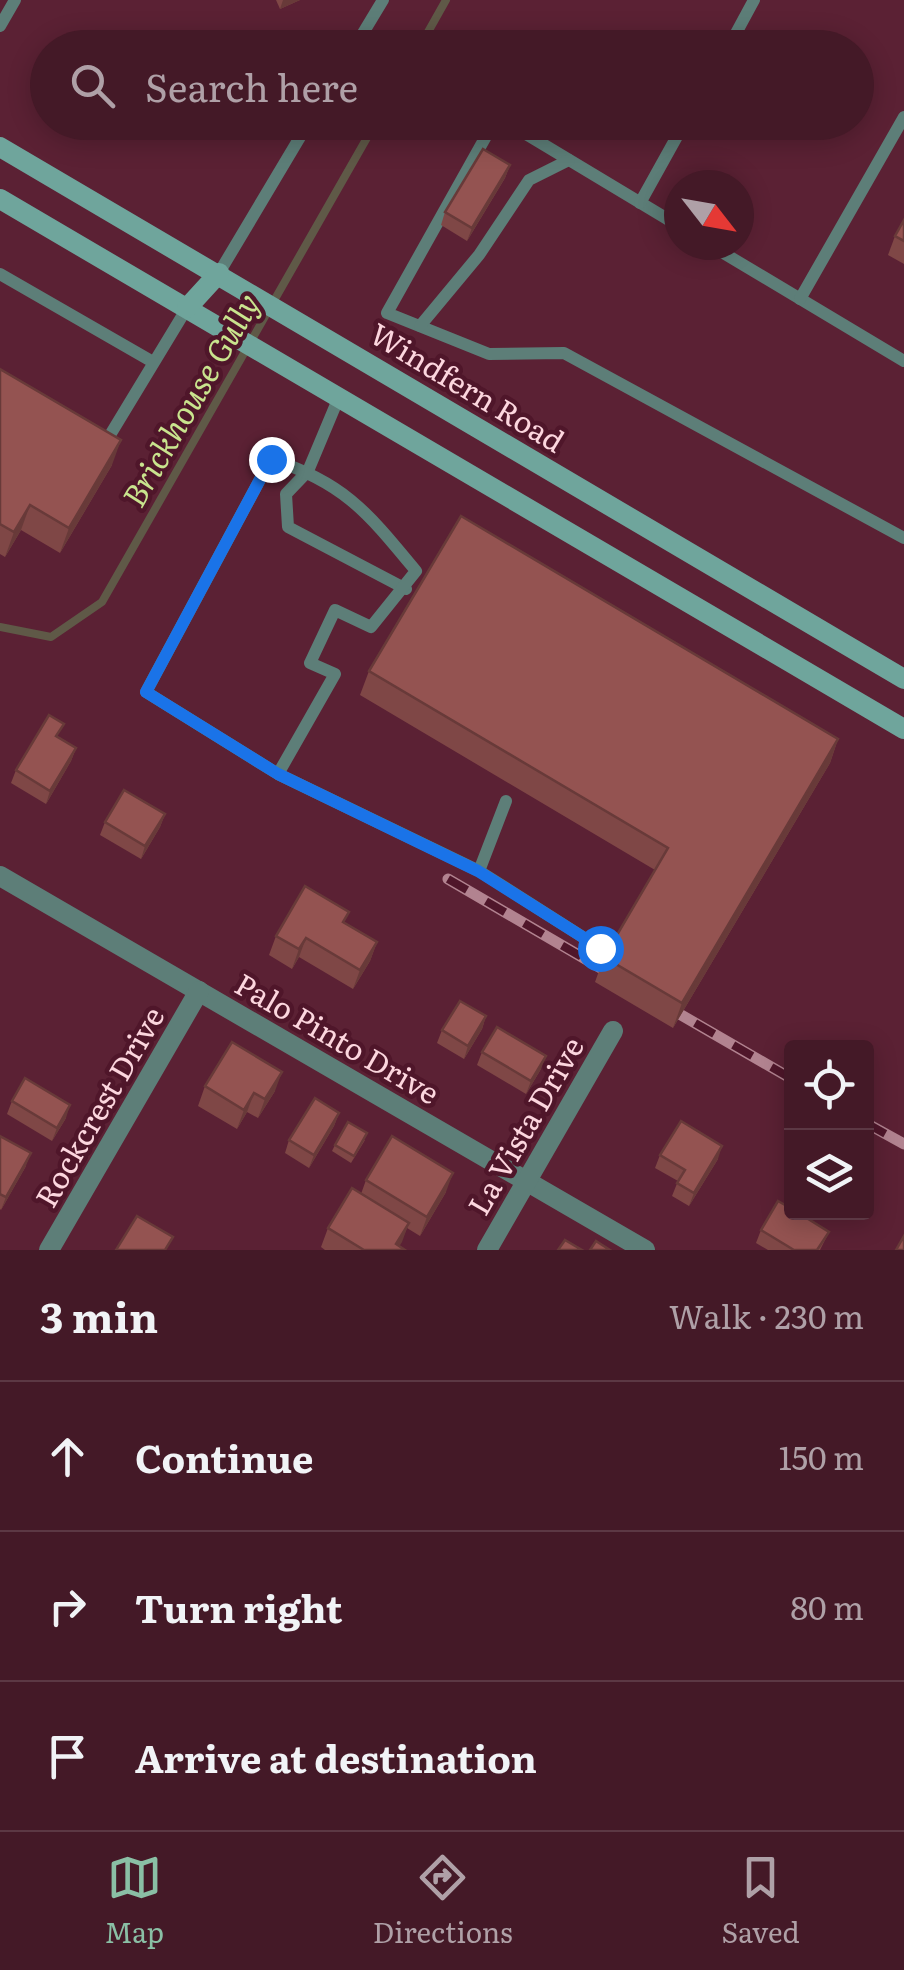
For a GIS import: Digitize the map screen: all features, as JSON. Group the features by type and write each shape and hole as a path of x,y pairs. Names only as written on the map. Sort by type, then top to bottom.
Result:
{"street":[{"name":"Windfern Road","path":"0,147 904,679"},
{"path":"0,198 903,727"},
{"path":"186,308 219,274"},
{"name":"Palo Pinto Drive","path":"0,876 645,1250"},
{"name":"Rockcrest Drive","path":"49,1250 199,991"},
{"name":"La Vista Drive","path":"487,1250 613,1031"}],"lane":[{"path":"0,26 15,0"},
{"path":"364,30 382,0"},
{"path":"738,30 754,0"},
{"path":"800,298 904,117"},
{"path":"219,274 298,140"},
{"path":"484,140 387,313 489,354 564,353 904,538"},
{"path":"536,140 664,217"},
{"path":"640,203 676,140"},
{"path":"420,326 480,255 529,180 569,160"},
{"path":"735,260 904,361"},
{"path":"0,274 153,362"},
{"path":"107,440 186,308"},
{"path":"339,398 308,471 286,494 288,527 406,588"},
{"path":"278,774 335,674 310,663 335,610 371,628 416,571 362,505 308,471 271,459 146,692 278,774 478,871 600,948"},
{"path":"478,871 506,802"}],"building":[{"path":"483,149 510,165 472,228 445,212"},
{"path":"904,220 904,241 895,236"},
{"path":"0,369 121,440 69,528 30,505 14,532 0,524"},
{"path":"461,516 838,739 682,1003 604,957 668,848 369,671"},
{"path":"49,715 64,724 56,736 76,748 50,791 16,770"},
{"path":"124,790 165,814 145,846 105,822"},
{"path":"305,886 349,912 343,922 377,942 360,970 306,938 299,949 276,936"},
{"path":"460,1001 486,1016 468,1046 442,1030"},
{"path":"497,1027 546,1056 531,1081 482,1052"},
{"path":"232,1042 282,1072 265,1099 254,1093 244,1110 205,1086"},
{"path":"25,1078 70,1105 57,1128 12,1101"},
{"path":"315,1098 339,1113 314,1155 289,1140"},
{"path":"681,1121 722,1146 694,1193 677,1183 685,1170 660,1155"},
{"path":"348,1122 367,1133 354,1156 335,1145"},
{"path":"0,1136 31,1153 6,1197 0,1194"},
{"path":"392,1136 453,1173 427,1217 366,1180"},
{"path":"352,1188 409,1223 396,1244 405,1250 364,1250 328,1228"},
{"path":"778,1201 784,1204 784,1220 810,1220 829,1232 817,1250 794,1250 761,1230"},
{"path":"137,1216 173,1237 165,1250 116,1250"},
{"path":"565,1240 582,1250 558,1250"},
{"path":"596,1241 610,1250 590,1250"}],"waterway":[{"name":"Brickhouse Gully","path":"429,30 446,0"},
{"name":"Brickhouse Gully","path":"0,627 51,637 102,602 366,140"}],"railway":[{"path":"448,879 623,981"},
{"path":"657,1001 784,1074"},
{"path":"874,1127 904,1144"}],"route":[{"path":"271,459 146,692 278,774 478,871 600,948"}]}
